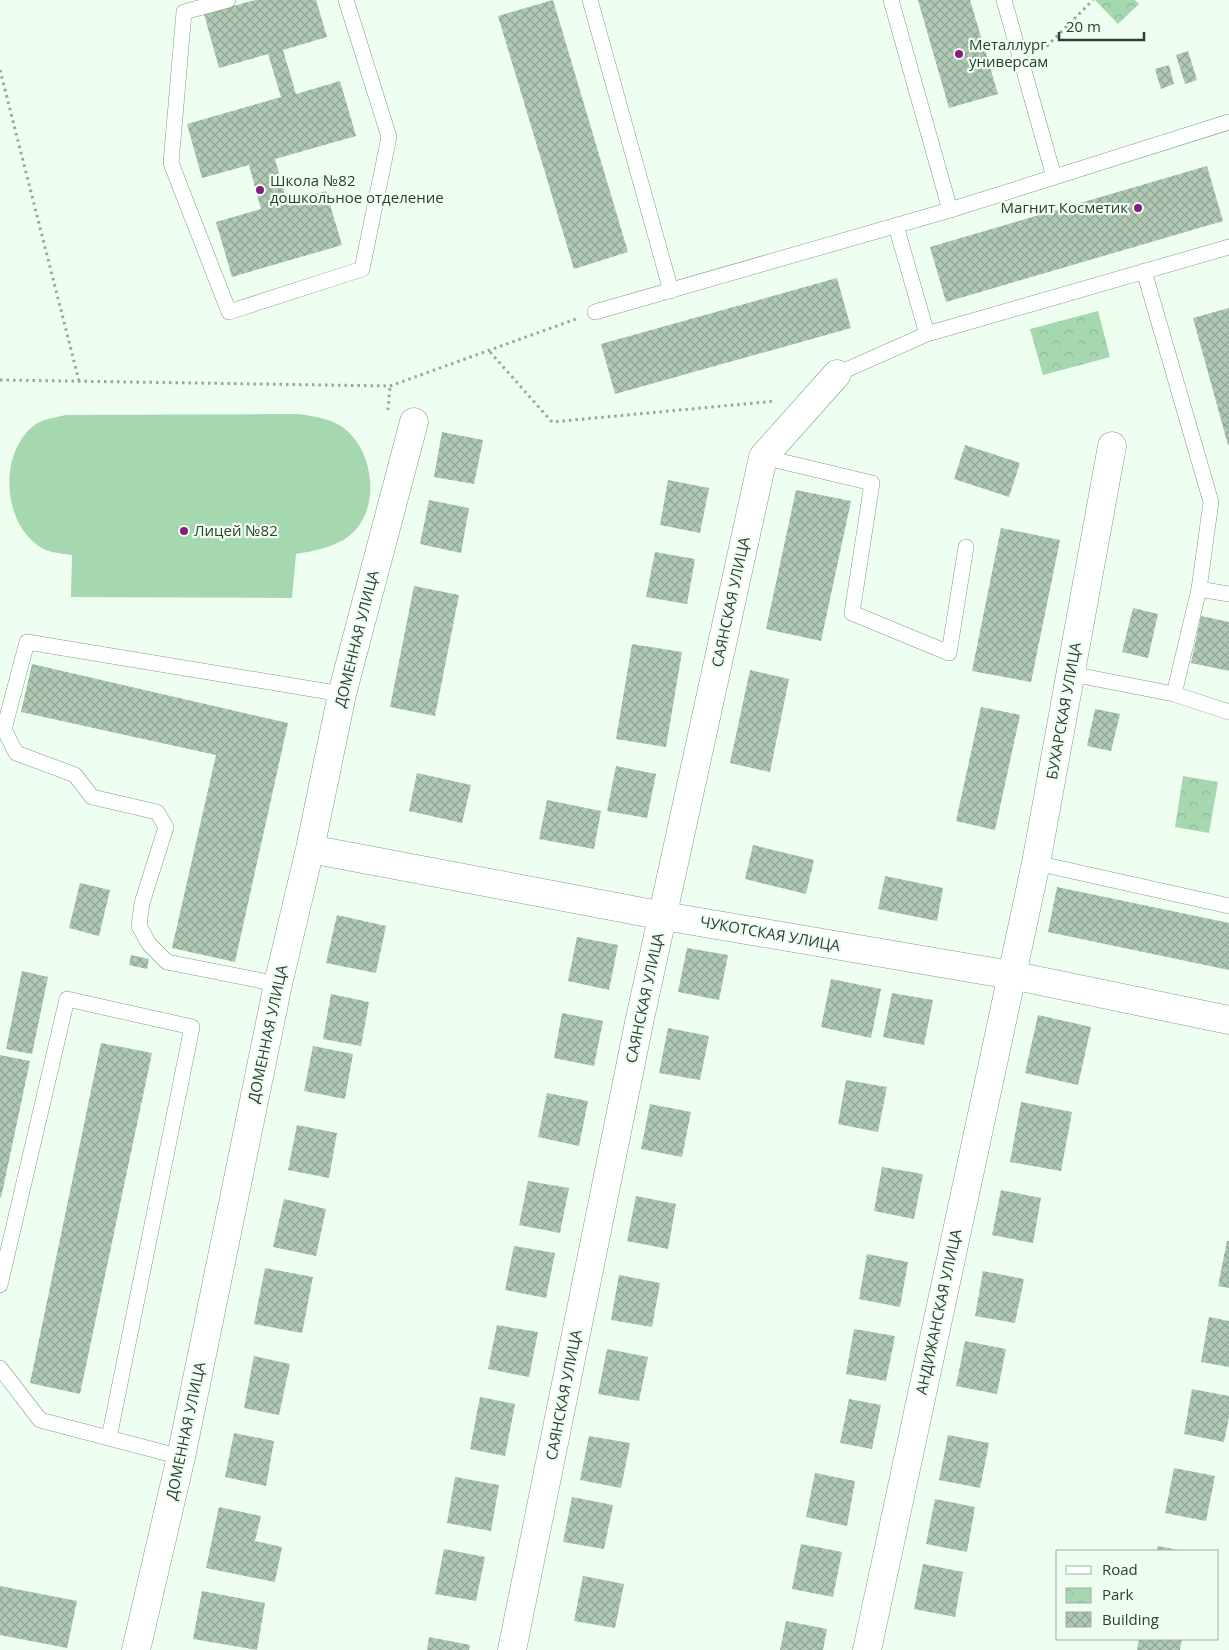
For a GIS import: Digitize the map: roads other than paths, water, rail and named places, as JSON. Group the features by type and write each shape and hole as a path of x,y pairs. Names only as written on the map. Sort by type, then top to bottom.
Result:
{"street":[{"name":"САЯНСКАЯ УЛИЦА","path":"512,1650 639,1023 664,916 763,457 837,374"},
{"name":"ДОМЕННАЯ УЛИЦА","path":"136,1650 181,1457 278,984 310,849 342,694 414,422"},
{"name":"БУХАРСКАЯ УЛИЦА","path":"1011,975 1036,863 1112,446"},
{"name":"ЧУКОТСКАЯ УЛИЦА","path":"310,849 664,916 1011,975 1229,1020"},
{"name":"АНДИЖАНСКАЯ УЛИЦА","path":"867,1650 1011,975"}],"lane":[{"path":"228,0 184,12 171,163 229,312 362,269 389,137 346,0"},
{"path":"590,0 671,291"},
{"path":"891,0 950,210"},
{"path":"1004,0 1054,177"},
{"path":"595,312 950,210 1229,122"},
{"path":"896,226 927,334"},
{"path":"837,374 927,334 1229,247"},
{"path":"1144,271 1211,502 1199,589 1174,694"},
{"path":"763,457 872,483 852,613 949,654 966,547"},
{"path":"1199,589 1229,594"},
{"path":"278,984 167,962 149,944 139,926 142,903 166,827 157,812 92,797 75,775 16,753 4,729 27,642 342,694"},
{"path":"1071,674 1174,694 1229,712"},
{"path":"1036,863 1229,906"},
{"path":"0,1285 67,999 192,1027 109,1438"},
{"path":"0,1368 40,1420 181,1457"}],"place":[{"name":"Металлург универсам","path":"959,54"},
{"name":"Школа №82 дошкольное отделение","path":"260,190"},
{"name":"Магнит Косметик","path":"1138,208"},
{"name":"Лицей №82","path":"184,531"}]}
